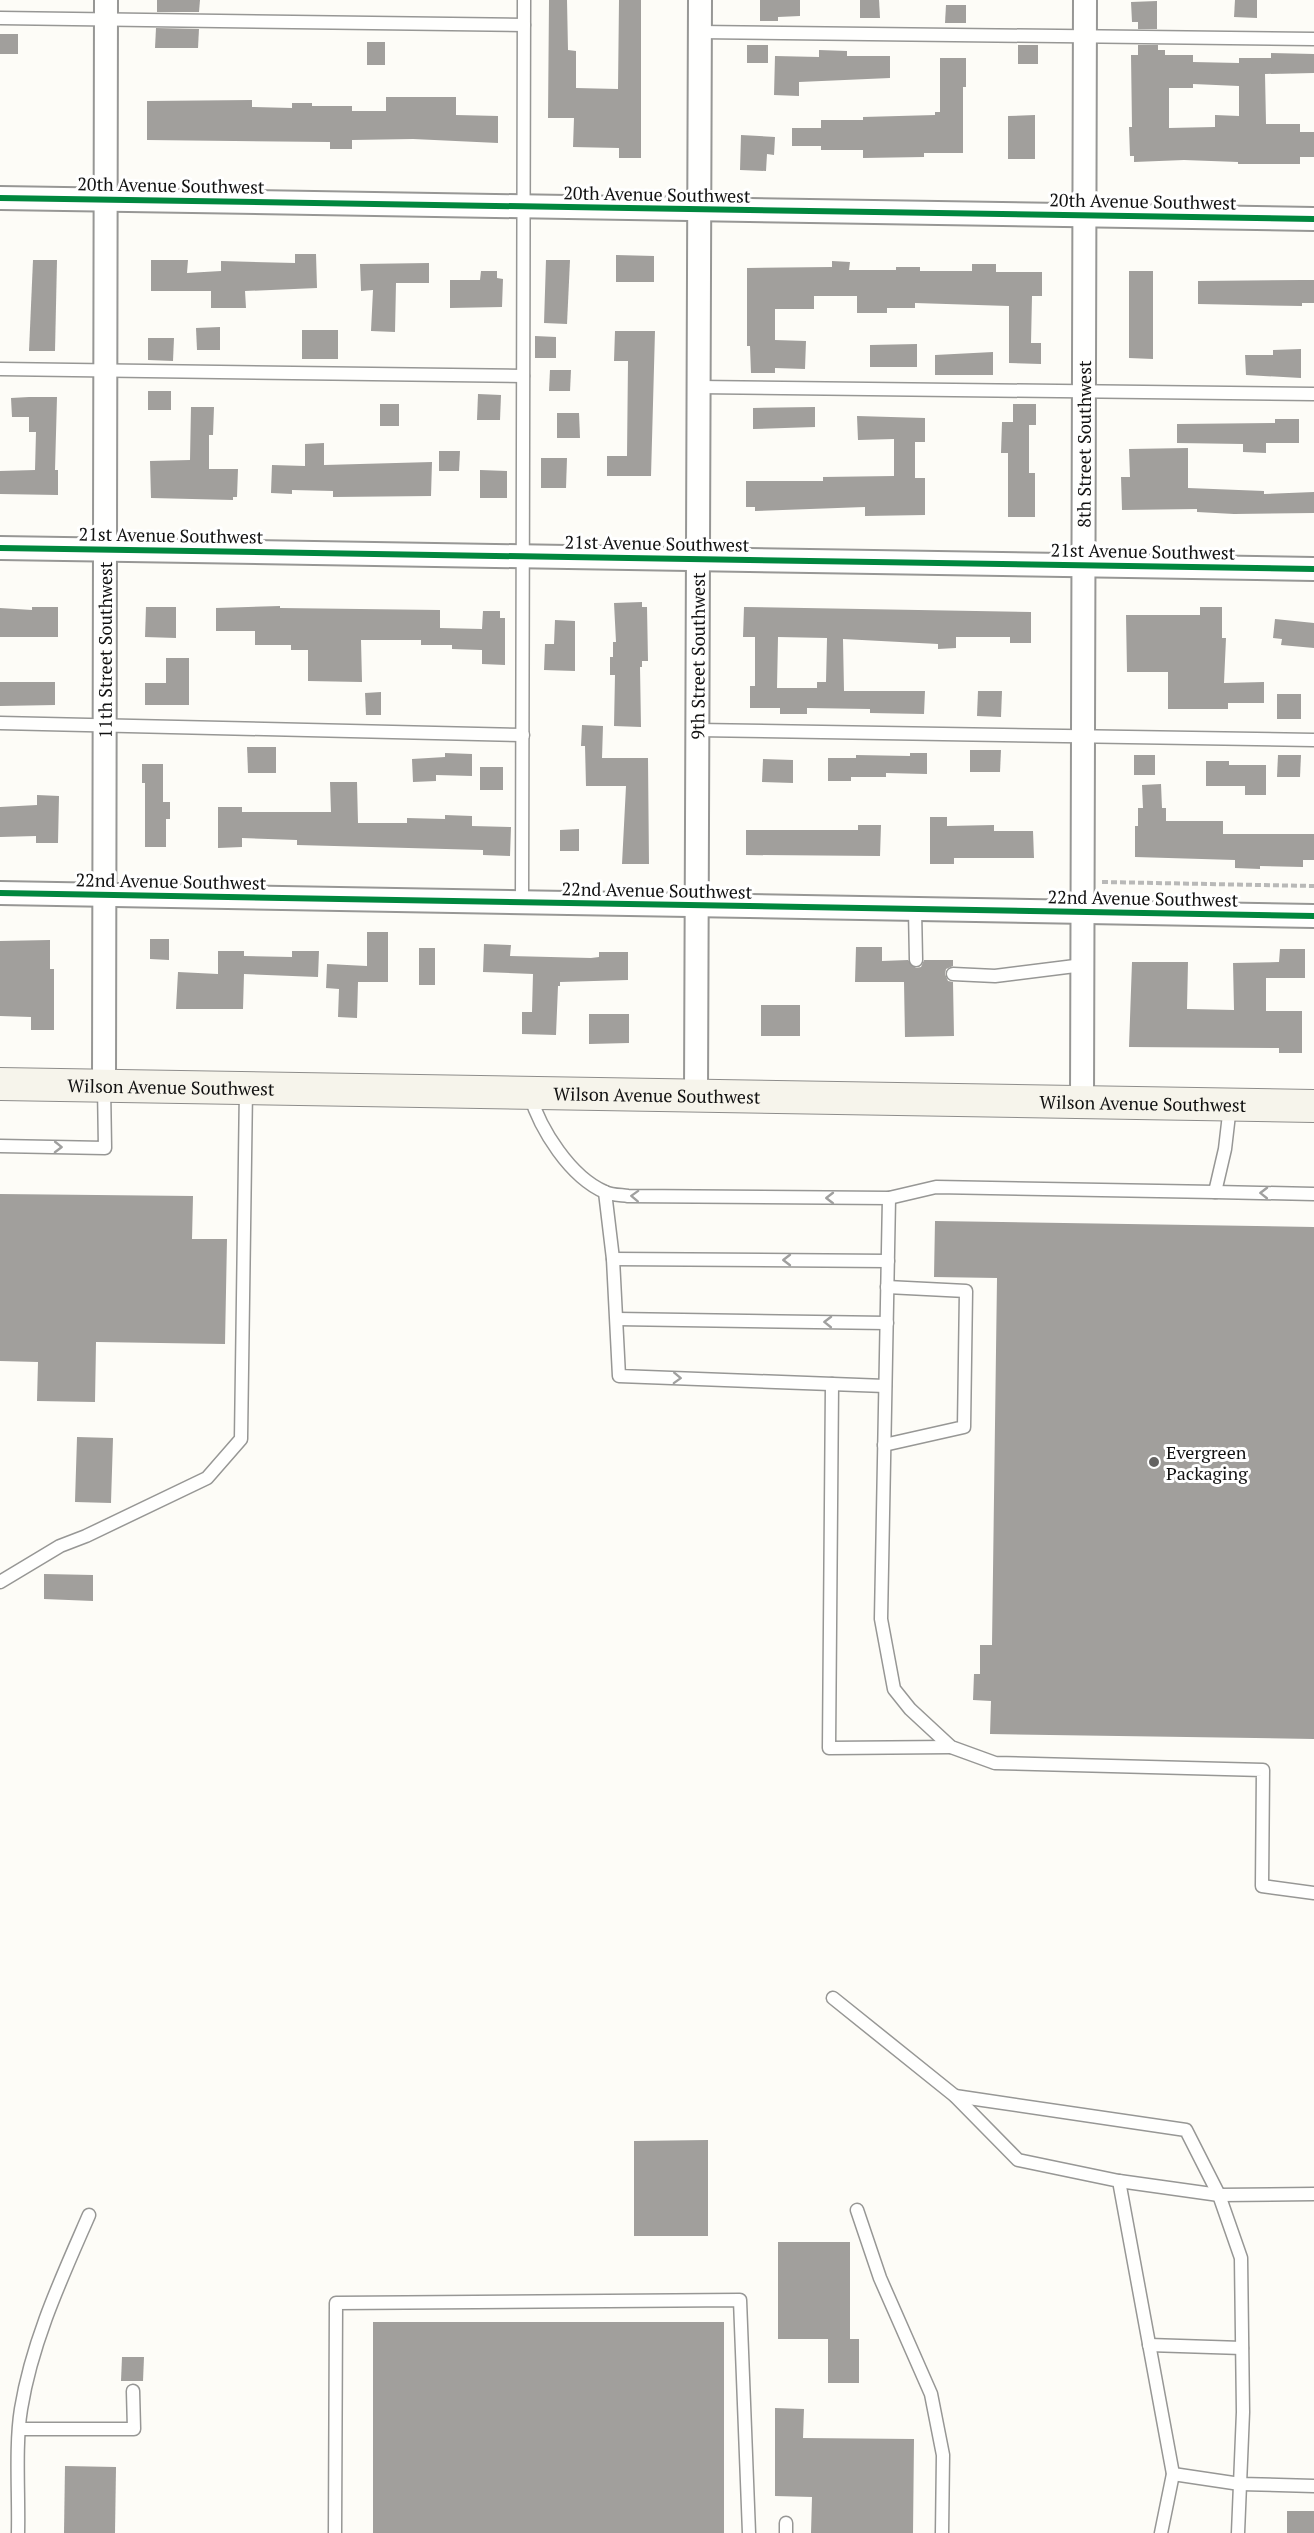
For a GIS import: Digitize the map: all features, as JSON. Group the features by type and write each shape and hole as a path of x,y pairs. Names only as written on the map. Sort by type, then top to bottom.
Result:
{"main road":[{"name":"Wilson Avenue Southwest","path":"0,1084 1314,1106"}],"street":[{"name":"9th Street Southwest","path":"696,1095 700,0"},
{"name":"8th Street Southwest","path":"1082,1102 1085,0"},
{"name":"11th Street Southwest","path":"104,1085 106,10"},
{"name":"20th Avenue Southwest","path":"0,198 1314,219"},
{"name":"21st Avenue Southwest","path":"0,548 1314,568"},
{"name":"22nd Avenue Southwest","path":"0,893 1314,916"}],"lane":[{"path":"522,903 524,0"},
{"path":"0,18 106,10 524,26"},
{"path":"699,32 1314,39"},
{"path":"0,369 523,376"},
{"path":"698,387 1314,394"},
{"path":"0,723 523,735"},
{"path":"697,730 1314,740"},
{"path":"915,910 916,960"},
{"path":"953,974 995,976 1083,965"},
{"path":"0,1146 105,1148 104,1085"},
{"path":"0,1582 60,1546 86,1536 207,1478 241,1439 246,1088"},
{"path":"529,1093 536,1118 572,1169 605,1192 628,1196 889,1198 936,1187 1314,1194"},
{"path":"1215,1192 1225,1149 1230,1105"},
{"path":"605,1192 613,1259 619,1376 885,1386"},
{"path":"889,1198 881,1619 894,1689 910,1709 951,1747"},
{"path":"613,1259 888,1261"},
{"path":"884,1445 963,1427 964,1416 966,1291 887,1287"},
{"path":"617,1319 887,1323"},
{"path":"832,1384 829,1748 951,1747 995,1763 1263,1770 1262,1886 1314,1893"},
{"path":"833,1998 955,2096 1018,2160 1119,2181 1220,2195 1314,2194"},
{"path":"955,2096 1186,2130 1220,2195 1241,2258 1243,2412 1238,2533"},
{"path":"1119,2181 1173,2475 1161,2533"},
{"path":"857,2210 880,2278 931,2394 944,2455 942,2533"},
{"path":"18,2533 20,2412 28,2372 41,2333 89,2215"},
{"path":"335,2533 336,2303 740,2300 749,2533"},
{"path":"1149,2345 1242,2348"},
{"path":"20,2429 134,2429 133,2391"},
{"path":"1173,2475 1240,2484 1314,2486"}],"path":[{"path":"1098,882 1314,886"}],"building":[{"path":"157,0 200,0 199,12 157,12"},
{"path":"549,0 567,0 568,50 576,51 576,88 618,89 619,0 641,0 641,158 619,158 619,148 573,147 574,118 548,118"},
{"path":"760,0 800,0 800,16 778,17 778,21 760,21"},
{"path":"860,0 879,0 880,18 860,18"},
{"path":"1235,0 1257,0 1257,18 1234,17"},
{"path":"1157,1 1157,29 1138,29 1138,22 1132,22 1131,2"},
{"path":"946,5 966,5 966,23 945,23"},
{"path":"156,28 199,29 198,48 155,48"},
{"path":"0,34 18,34 18,54 0,54"},
{"path":"367,42 385,42 385,65 367,65"},
{"path":"747,45 768,45 768,63 747,63"},
{"path":"1018,45 1038,45 1038,64 1018,64"},
{"path":"1138,45 1158,45 1158,50 1165,50 1165,55 1193,55 1193,62 1239,63 1239,58 1271,58 1271,53 1314,54 1314,73 1265,74 1266,124 1300,124 1300,132 1314,132 1314,157 1300,157 1300,164 1238,164 1238,162 1184,160 1134,162 1134,156 1130,156 1129,127 1132,127 1131,55 1138,55","holes":["1193,84 1239,86 1239,116 1215,115 1215,127 1169,128 1169,88 1193,88"]},
{"path":"819,50 847,51 847,56 890,56 890,78 799,82 799,96 774,95 775,56 819,57"},
{"path":"940,58 966,58 966,87 963,87 963,153 924,153 924,157 863,158 863,150 821,150 821,146 792,146 792,128 821,128 821,120 863,120 863,117 935,115 935,112 940,112"},
{"path":"386,97 456,97 456,115 498,116 498,143 413,139 352,140 352,149 330,149 330,142 147,140 147,101 252,100 252,107 292,108 292,103 312,103 312,106 352,106 352,111 386,111"},
{"path":"1035,115 1035,159 1008,159 1008,116"},
{"path":"741,135 775,137 774,155 767,154 766,171 740,170"},
{"path":"295,254 316,254 317,288 245,291 246,308 211,308 211,291 151,291 151,260 188,260 187,273 221,271 221,261 295,263"},
{"path":"616,255 654,256 654,282 616,282"},
{"path":"33,260 57,260 55,351 29,351"},
{"path":"546,260 570,260 567,324 544,323"},
{"path":"832,261 850,262 849,270 896,270 896,267 920,267 920,271 972,271 972,264 996,264 996,272 1042,272 1042,296 1032,296 1031,343 1041,343 1041,364 1009,363 1009,306 915,303 915,308 887,308 887,313 857,313 857,296 814,296 814,309 775,309 775,340 806,341 805,369 775,368 775,373 751,373 750,346 747,346 747,268 832,267"},
{"path":"429,263 429,283 396,283 395,332 371,331 373,290 361,291 360,264"},
{"path":"481,271 497,271 497,278 503,279 502,307 450,308 450,280 480,280"},
{"path":"1129,271 1153,271 1153,359 1129,358"},
{"path":"1314,280 1314,303 1302,303 1302,306 1198,304 1198,281"},
{"path":"220,327 220,350 197,350 196,328"},
{"path":"302,330 338,330 338,359 302,359"},
{"path":"615,331 655,331 651,476 607,476 607,456 627,456 628,361 614,361"},
{"path":"535,336 556,337 556,358 535,358"},
{"path":"148,338 174,338 173,361 148,360"},
{"path":"917,344 917,367 870,367 870,345"},
{"path":"1301,349 1301,378 1246,375 1245,355 1273,355 1273,350"},
{"path":"993,352 993,375 935,375 935,355"},
{"path":"550,370 571,370 570,391 549,391"},
{"path":"148,391 171,391 171,410 148,410"},
{"path":"478,394 501,395 500,420 477,420"},
{"path":"57,397 55,470 58,470 58,495 0,494 0,471 35,470 36,432 29,432 29,417 12,417 11,398"},
{"path":"380,404 399,404 399,426 380,426"},
{"path":"1013,404 1036,404 1036,425 1029,425 1029,473 1035,473 1035,517 1008,517 1008,453 1001,453 1002,422 1013,422"},
{"path":"191,407 214,407 213,435 209,435 209,469 238,469 237,497 233,497 233,500 151,498 150,461 190,460"},
{"path":"815,407 815,427 753,429 753,408"},
{"path":"557,413 579,413 580,438 557,438"},
{"path":"857,416 925,418 925,442 915,442 915,478 925,478 925,515 865,516 865,507 755,511 755,507 746,507 746,481 823,481 823,477 894,476 894,439 858,440"},
{"path":"1275,419 1299,419 1299,443 1266,443 1266,453 1243,452 1243,444 1177,443 1177,424 1275,423"},
{"path":"324,443 324,465 432,462 431,496 333,497 333,491 292,490 292,494 271,493 272,465 305,466 305,444"},
{"path":"1188,448 1188,488 1264,491 1264,494 1314,492 1314,513 1234,514 1197,512 1197,509 1122,510 1121,477 1130,477 1129,449"},
{"path":"439,451 460,451 459,471 439,471"},
{"path":"541,458 567,458 566,488 541,488"},
{"path":"480,470 507,471 507,498 480,498"},
{"path":"642,602 642,607 647,607 648,661 642,661 642,667 640,667 641,727 614,726 615,675 610,675 610,657 613,657 613,642 616,642 614,603"},
{"path":"280,606 280,608 440,610 440,628 482,629 483,611 500,611 500,618 505,618 505,665 482,664 482,650 452,649 452,645 421,645 421,640 361,640 362,682 308,681 308,650 291,650 291,645 255,645 255,631 216,631 216,608"},
{"path":"32,607 58,607 58,637 0,637 0,608 32,610"},
{"path":"146,607 176,607 176,638 145,637"},
{"path":"744,607 1031,612 1031,643 1010,643 1010,637 956,637 956,648 938,649 938,644 843,639 844,691 925,691 924,714 870,713 870,709 807,708 807,714 780,714 780,708 750,708 750,686 755,686 755,637 743,637","holes":["778,637 827,638 826,682 817,682 817,688 777,688"]},
{"path":"1200,607 1222,607 1222,638 1226,638 1224,683 1264,682 1264,703 1228,703 1228,709 1168,709 1168,672 1127,672 1126,615 1200,615"},
{"path":"1275,619 1314,623 1314,648 1281,645 1282,639 1273,638"},
{"path":"555,620 575,621 575,671 544,670 545,644 554,644"},
{"path":"166,658 189,658 189,705 145,705 145,683 166,683"},
{"path":"0,682 55,682 55,705 0,706"},
{"path":"978,691 1002,691 1001,717 977,716"},
{"path":"381,692 381,715 366,715 365,693"},
{"path":"1277,694 1301,694 1301,719 1277,719"},
{"path":"582,725 603,726 602,758 648,758 649,864 622,864 626,786 586,786 585,746 581,746"},
{"path":"247,747 276,747 276,773 248,773"},
{"path":"970,750 1001,750 1000,772 970,772"},
{"path":"445,753 472,754 472,776 436,775 436,781 413,782 412,759 445,757"},
{"path":"910,753 927,753 927,774 886,773 886,777 851,777 851,781 828,781 828,758 856,758 856,755 910,756"},
{"path":"1134,755 1155,755 1155,775 1134,775"},
{"path":"1278,755 1301,755 1300,777 1277,777"},
{"path":"763,759 793,760 793,783 762,782"},
{"path":"1206,761 1229,761 1229,765 1266,765 1266,795 1245,795 1245,786 1206,786"},
{"path":"142,764 163,764 163,802 170,802 170,819 166,819 166,847 145,847 145,783 142,783"},
{"path":"480,767 503,767 503,790 480,790"},
{"path":"330,782 357,782 358,823 407,823 407,818 445,819 445,815 472,816 472,826 511,827 510,856 483,855 483,850 297,845 297,840 242,838 242,847 218,848 218,807 242,807 242,812 331,812"},
{"path":"1161,784 1162,808 1166,808 1166,821 1223,821 1223,834 1314,834 1314,860 1303,860 1303,867 1260,866 1260,869 1235,868 1235,860 1135,857 1135,826 1138,826 1138,808 1143,808 1142,785"},
{"path":"37,795 59,796 58,843 36,843 36,836 0,837 0,807 37,805"},
{"path":"930,817 947,817 947,826 994,825 994,831 1033,831 1034,858 954,858 954,864 930,864"},
{"path":"858,825 881,825 880,856 746,855 746,830 858,830"},
{"path":"579,829 579,851 560,851 560,830"},
{"path":"367,932 388,932 388,982 358,982 357,1018 338,1017 339,989 326,988 327,964 367,966"},
{"path":"150,939 169,939 169,960 150,959"},
{"path":"50,940 50,969 54,969 54,1030 31,1030 31,1017 0,1016 0,941"},
{"path":"484,944 511,945 510,956 591,958 599,957 599,952 628,952 628,980 560,982 556,1035 522,1034 522,1012 532,1012 533,974 483,972"},
{"path":"856,947 882,947 882,961 908,960 916,968 921,967 924,960 953,960 953,966 946,969 945,974 948,981 953,982 954,1036 905,1037 904,982 855,982"},
{"path":"419,948 435,948 435,985 419,985"},
{"path":"1280,949 1305,949 1305,978 1266,978 1266,1011 1302,1011 1302,1053 1279,1053 1279,1048 1129,1047 1132,962 1188,962 1187,1009 1234,1010 1233,963 1279,962"},
{"path":"218,951 244,951 244,956 292,957 292,951 319,951 318,977 244,974 243,1009 176,1009 178,972 218,974"},
{"path":"761,1005 800,1005 800,1036 761,1036"},
{"path":"589,1014 629,1014 629,1043 589,1044"},
{"path":"0,1194 193,1196 192,1239 227,1239 225,1344 96,1342 95,1402 37,1401 38,1362 0,1361"},
{"name":"Evergreen Packaging","path":"935,1221 1314,1227 1314,1739 990,1734 991,1701 973,1700 974,1674 980,1674 980,1645 992,1645 997,1278 934,1277"},
{"path":"77,1437 113,1438 111,1503 75,1502"},
{"path":"44,1574 93,1575 93,1601 44,1599"},
{"path":"708,2140 708,2236 634,2236 634,2141"},
{"path":"778,2242 850,2242 850,2339 859,2339 859,2383 828,2383 828,2339 778,2339"},
{"path":"373,2322 724,2322 724,2533 373,2533"},
{"path":"122,2357 144,2357 143,2381 121,2381"},
{"path":"775,2408 804,2409 803,2438 914,2439 913,2533 811,2533 812,2497 775,2496"},
{"path":"65,2466 116,2467 115,2533 64,2533"},
{"path":"1287,2511 1314,2511 1314,2533 1287,2533"}],"cycle path":[{"path":"0,198 1314,219"},
{"path":"0,548 1314,569"},
{"path":"0,893 1314,916"}],"place":[{"name":"Evergreen Packaging","path":"1154,1462"}]}
